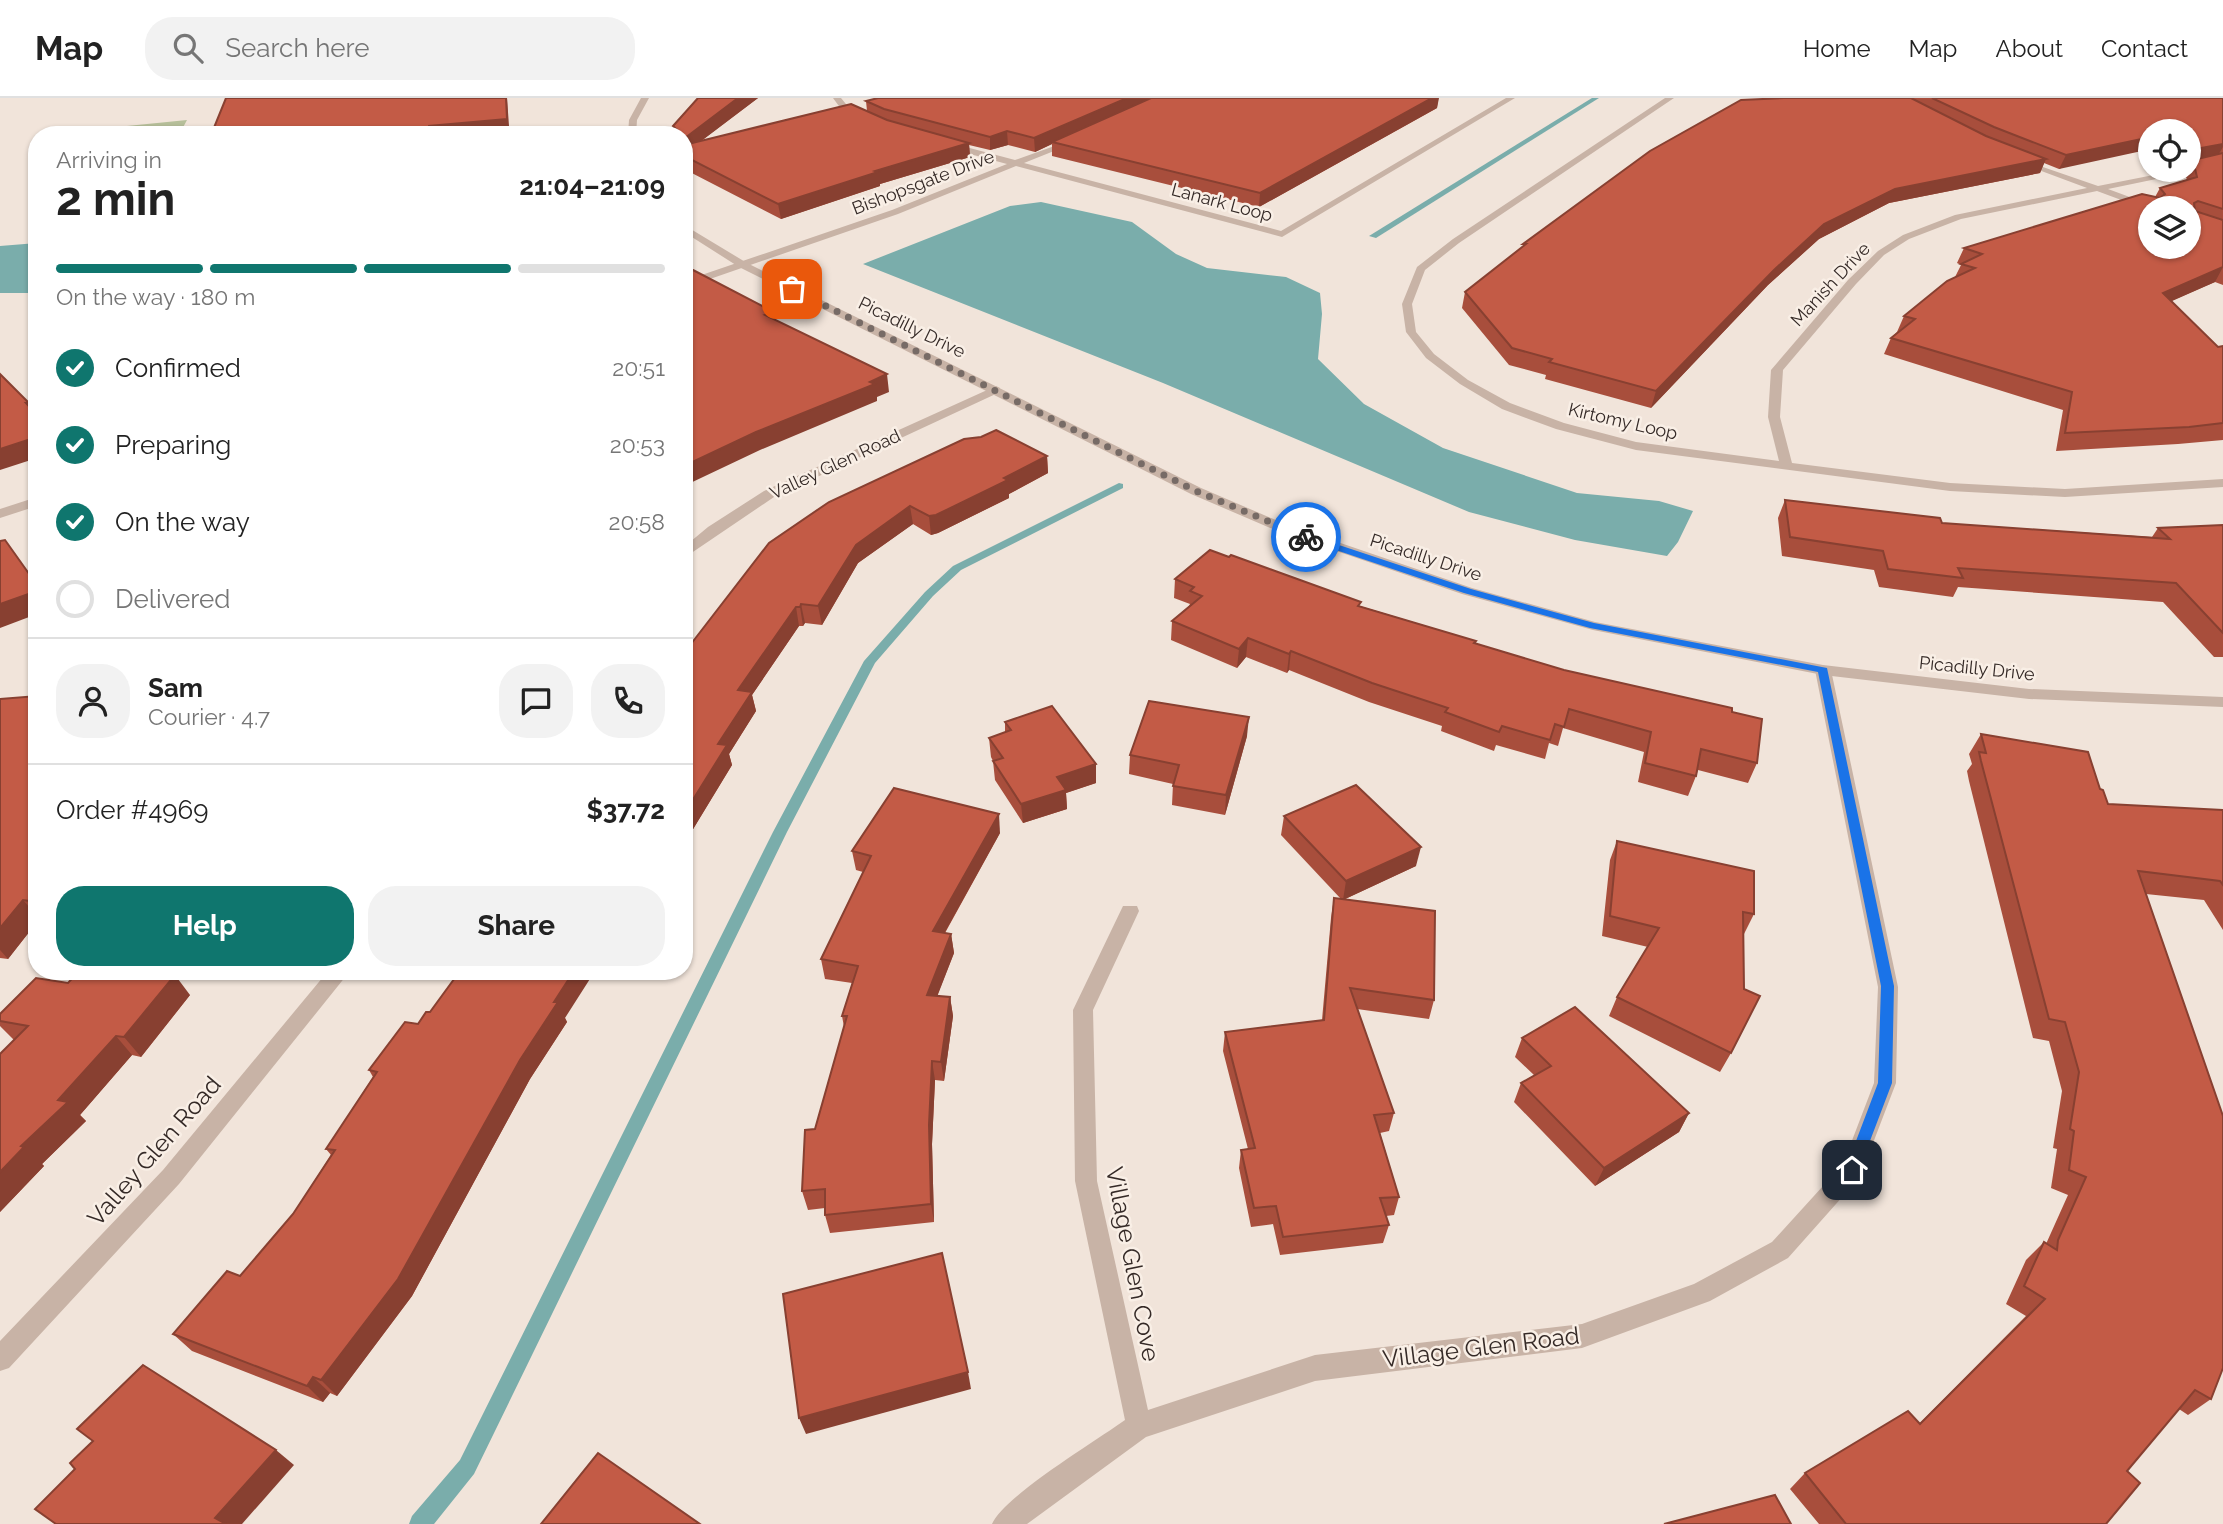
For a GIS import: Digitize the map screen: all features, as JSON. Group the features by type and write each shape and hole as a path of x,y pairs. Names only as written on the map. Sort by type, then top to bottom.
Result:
{"street":[{"path":"633,126 645,98"},
{"path":"837,98 847,111 871,123"},
{"name":"Lanark Loop","path":"936,142 1282,234 1511,98"},
{"name":"Kirtomy Loop","path":"1670,98 1456,241 1421,269 1407,304 1411,332 1430,356 1464,382 1506,406 1636,446 1950,487 2065,492 2223,483"},
{"name":"Bishopsgate Drive","path":"693,282 895,212 1087,135"},
{"path":"2011,156 2138,204"},
{"name":"Manish Drive","path":"1787,467 1774,417 1777,370 1852,282 1881,253 1906,237 1958,217 2138,180"},
{"name":"Picadilly Drive","path":"693,234 743,265 1196,491 1280,527 1368,560 1467,591 1593,626 1823,670 2029,694 2223,702"},
{"name":"Valley Glen Road","path":"693,547 713,530 769,494 996,390"},
{"path":"0,514 28,505"},
{"name":"Village Glen Road","path":"1006,1524 1035,1500 1139,1426 1315,1368 1582,1336 1701,1293 1780,1250 1852,1170 1885,1083 1888,986 1823,670"},
{"name":"Village Glen Cove","path":"1130,911 1083,1010 1083,1023 1086,1181 1139,1426"},
{"name":"Valley Glen Road","path":"0,1359 171,1177 333,980"}],"green space":[{"path":"187,120 184,126 127,126"}],"water":[{"path":"1041,202 1132,222 1176,254 1207,268 1286,277 1320,293 1322,314 1318,359 1364,404 1443,448 1577,493 1659,501 1693,511 1678,542 1667,556 1575,540 1469,512 1163,383 863,264 1010,206"},
{"path":"28,244 28,293 0,293 0,246"}],"building":[{"path":"226,98 506,98 507,119 429,126 215,126"},
{"path":"698,98 738,98 693,132 693,126 673,126"},
{"path":"878,98 1127,98 1034,138 1007,131 990,137 884,109 866,101"},
{"path":"1151,98 1432,98 1260,193 1052,142"},
{"path":"1911,98 1986,136 2046,159 1895,189 1824,224 1774,270 1656,391 1549,362 1552,359 1512,348 1465,292 1526,244 1523,244 1650,151 1741,100"},
{"path":"1932,98 2223,98 2223,144 2201,148 2201,119 2138,119 2138,140 2066,155 1994,127"},
{"path":"851,104 887,120 969,143 778,204 693,161 693,143"},
{"path":"2223,153 2223,209 2201,202 2201,196 2162,196 2165,194 2160,188 2180,182 2201,182 2201,158"},
{"path":"2142,194 2151,196 2138,196 2138,259 2201,259 2201,213 2223,220 2223,267 2163,293 2218,347 2223,346 2223,423 2065,433 2072,392 1891,338 1915,319 1904,316 1947,281 1975,268 1961,264 1982,254 1964,248"},
{"path":"693,270 774,312 765,315 887,374 870,382 875,384 756,432 693,462"},
{"path":"0,374 28,402 28,440 0,449"},
{"path":"996,430 1047,456 1004,478 1008,480 936,515 929,516 910,506 856,545 818,606 801,604 796,607 738,690 752,692 718,744 727,745 693,800 693,641 769,543 829,502 964,439 981,437"},
{"path":"1785,500 1940,518 1942,523 2170,539 2158,528 2223,525 2223,633 2176,583 1958,568 1963,578 1888,569 1883,551 1790,537"},
{"path":"5,540 28,572 28,594 0,604 0,541"},
{"path":"1210,550 1229,557 1231,555 1361,602 1358,606 1476,641 1474,643 1564,670 1732,708 1732,712 1762,719 1757,763 1701,749 1696,776 1645,763 1651,732 1569,709 1564,727 1555,724 1550,740 1502,726 1499,732 1445,712 1448,708 1372,683 1291,651 1289,654 1248,638 1239,649 1172,621 1202,596 1190,591 1194,587 1175,579"},
{"path":"28,697 28,901 23,900 0,928 0,699"},
{"path":"1149,701 1249,717 1226,795 1173,786 1179,765 1130,755"},
{"path":"1052,706 1096,764 1057,777 1066,790 1021,804 993,761 1003,758 989,738 1011,730 1005,722"},
{"path":"1981,734 2088,752 2108,804 2223,810 2223,885 2220,881 2138,871 2223,1116 2223,1368 2211,1399 2195,1390 2127,1471 2140,1483 2106,1524 1846,1524 1805,1473 1908,1411 1920,1424 2045,1299 2024,1286 2044,1242 2057,1250 2058,1240 2086,1177 2069,1170 2074,1131 2070,1129 2079,1072 2065,1022 2049,1019 1981,761 1979,752 1986,753"},
{"path":"1356,785 1421,847 1346,881 1284,816"},
{"path":"894,788 999,814 933,931 951,934 927,995 950,997 941,1062 932,1061 929,1125 931,1204 825,1215 825,1189 802,1191 805,1130 815,1129 847,1016 842,1016 858,966 821,959 871,856 852,851"},
{"path":"1617,841 1754,871 1754,914 1743,912 1744,989 1760,996 1731,1053 1617,997 1659,928 1610,916"},
{"path":"1334,898 1435,911 1434,1000 1350,988 1394,1113 1374,1115 1399,1197 1380,1198 1389,1225 1283,1237 1276,1206 1254,1208 1241,1150 1255,1148 1225,1032 1324,1020"},
{"path":"34,980 68,983 71,980 171,980 124,1037 116,1036 58,1100 68,1102 21,1146 24,1147 0,1172 0,1054 28,1026 0,1021 0,1014"},
{"path":"453,980 568,980 554,1002 558,1002 520,1060 398,1279 321,1380 313,1377 307,1386 173,1334 227,1271 240,1276 293,1214 335,1150 326,1149 377,1072 369,1070 405,1022 418,1024 426,1012 430,1012"},
{"path":"1575,1007 1689,1113 1604,1168 1521,1083 1551,1066 1522,1038"},
{"path":"942,1253 968,1372 799,1418 783,1294"},
{"path":"143,1365 276,1450 215,1518 226,1524 56,1524 35,1509 75,1469 70,1463 93,1441 77,1429"},
{"path":"598,1453 700,1524 541,1524"},
{"path":"1775,1495 1791,1524 1664,1524"}],"waterway":[{"path":"1373,236 1596,98"},
{"path":"420,1524 467,1467 780,832 870,661 929,594 957,568 1119,486"}],"way so far":[{"path":"792,289 1196,491 1306,537"}],"route":[{"path":"1306,537 1467,591 1593,626 1823,670 1888,986 1885,1083 1852,1170"}]}
